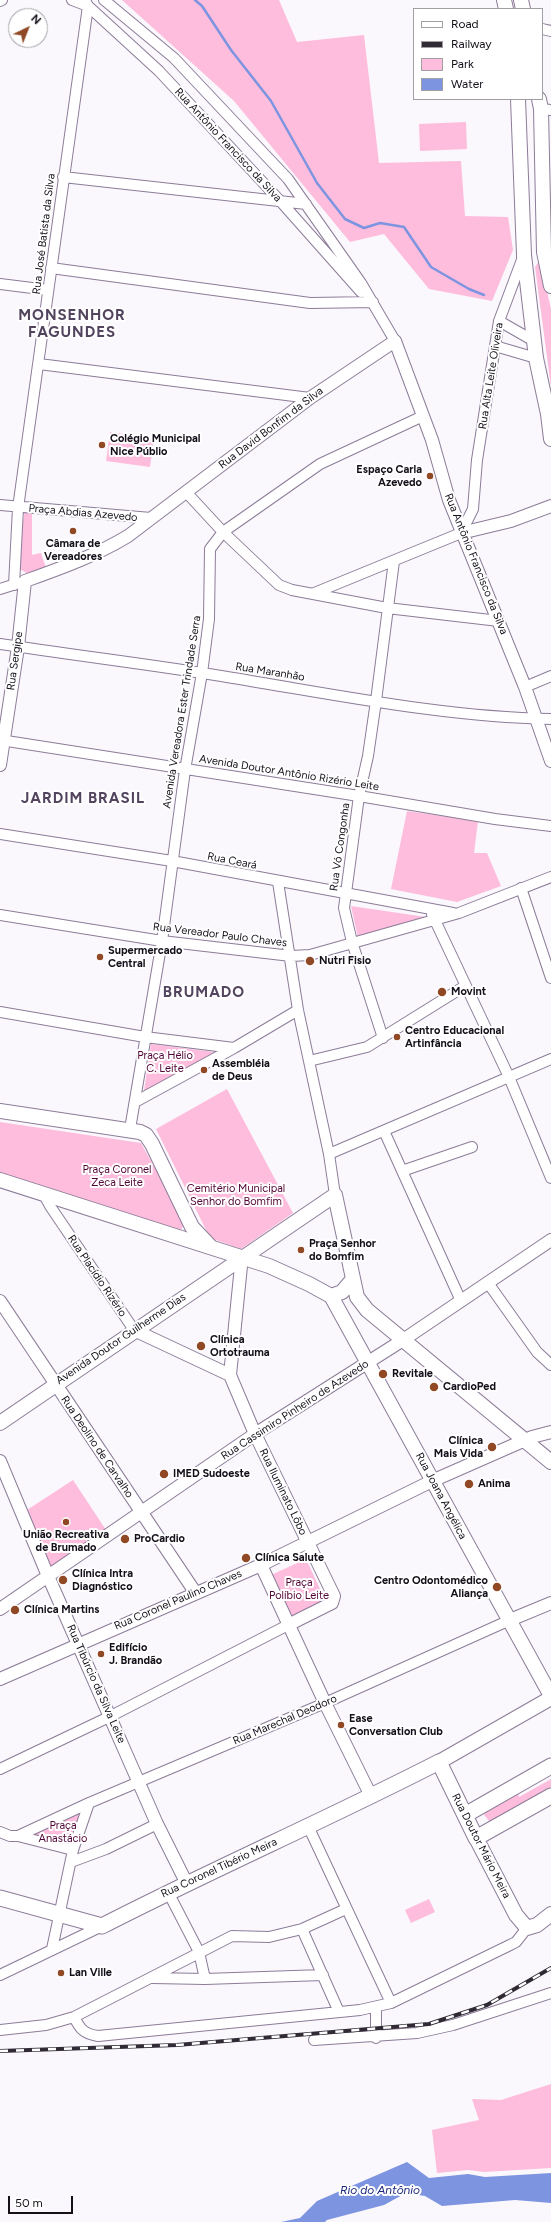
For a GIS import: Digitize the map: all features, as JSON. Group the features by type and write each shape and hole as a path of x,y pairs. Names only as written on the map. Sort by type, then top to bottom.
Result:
{"main road":[{"path":"518,103 544,106 548,253 551,286"},
{"name":"Rua Alta Leite Oliveira","path":"518,103 524,255"},
{"path":"524,255 536,358 550,413 551,439"},
{"path":"0,1111 130,1129 146,1135 152,1144 192,1227 210,1246"},
{"path":"0,1180 242,1256 269,1266 309,1284 331,1296 342,1292 353,1279"},
{"path":"242,1256 335,1195 357,1297 367,1310 523,1441 551,1462"},
{"path":"308,1214 322,1210 332,1213 341,1223"},
{"path":"178,1237 192,1227"},
{"path":"268,1240 264,1247 263,1256 269,1266"},
{"name":"Avenida Doutor Guilherme Dias","path":"0,1423 242,1256"},
{"name":"Rua Joana Angélica","path":"331,1296 369,1362 432,1481 510,1620 551,1697"},
{"path":"439,1762 551,1697"},
{"name":"Rua Coronel Tibério Meira","path":"102,1926 168,1892 371,1796 439,1762"},
{"name":"Rua Doutor Mário Meira","path":"439,1762 516,1915 527,1928"},
{"path":"465,1815 551,1766"},
{"path":"476,1838 551,1796"},
{"path":"0,1898 60,1913 95,1926 102,1926"},
{"path":"527,1928 537,1925 551,1914"}],"street":[{"name":"Rua Antônio Francisco da Silva","path":"72,0 87,3 159,71 282,203 364,296 373,302"},
{"name":"Rua Antônio Francisco da Silva","path":"104,0 174,58 256,143 288,179 373,302 395,341 461,533 499,621 525,687 551,761"},
{"name":"Rua José Batista da Silva","path":"20,583 18,508 39,364 87,3"},
{"path":"63,177 282,203 306,204"},
{"name":"Rua Alta Leite Oliveira","path":"461,533 474,509 477,460 499,321 524,255"},
{"path":"51,268 310,303 373,302"},
{"path":"0,284 48,290"},
{"path":"499,321 534,341"},
{"name":"Rua David Bonfim da Silva","path":"151,518 310,398 395,341"},
{"path":"495,346 536,358"},
{"path":"39,364 310,398"},
{"name":"Avenida Vereadora Ester Trindade Serra","path":"130,1129 162,941 185,770 202,673 209,619 210,549 223,532 320,464 422,416"},
{"path":"186,492 223,532 279,584 292,590 387,608 499,621"},
{"name":"Praça Abdias Azevedo","path":"0,505 18,508 151,518"},
{"path":"312,594 461,533 511,521 551,506"},
{"name":"Praça Abdias Azevedo","path":"20,583 106,550 151,518"},
{"name":"Rua Vó Congonha","path":"383,1038 352,942 344,908 359,796 368,756 376,701 394,561"},
{"path":"0,589 20,583"},
{"name":"Rua Sergipe","path":"0,764 2,740 18,647 20,583"},
{"name":"Rua Maranhão","path":"0,644 491,717 536,720 551,719"},
{"path":"525,687 551,676"},
{"name":"Avenida Doutor Antônio Rizério Leite","path":"2,740 495,819 551,826"},
{"name":"Rua Ceará","path":"0,834 172,861 278,882 346,892 459,913"},
{"name":"Rua Vereador Paulo Chaves","path":"0,916 162,941 291,956 310,956 352,942 459,913 551,877"},
{"path":"278,882 291,956 298,1010 329,1154 335,1195"},
{"path":"521,888 551,978"},
{"path":"429,908 509,1077 551,1178"},
{"path":"309,1061 367,1047 465,986"},
{"path":"135,1102 234,1048 298,1010"},
{"path":"0,1012 145,1037 234,1048"},
{"path":"329,1154 551,1059"},
{"path":"384,1131 461,1300"},
{"path":"402,1170 472,1147"},
{"name":"Rua Placídio Rizério","path":"43,1193 50,1206 134,1330"},
{"name":"Rua Cassimiro Pinheiro de Azevedo","path":"0,1608 255,1434 404,1340 551,1240"},
{"name":"Rua Iluminato Lôbo","path":"242,1256 230,1375 255,1434 307,1541"},
{"path":"488,1283 537,1352 551,1365"},
{"name":"Rua Deolino de Carvalho","path":"0,1301 195,1592"},
{"path":"134,1330 230,1375"},
{"name":"Rua Coronel Paulino Chaves","path":"0,1679 195,1592 261,1565 307,1541 432,1481 523,1441 551,1432"},
{"name":"Rua Tibúrcio da Silva Leite","path":"0,1460 48,1576 111,1716 157,1824 187,1884"},
{"path":"0,1769 111,1716 316,1612 334,1599 307,1541"},
{"path":"261,1565 325,1703 371,1796"},
{"name":"Rua Marechal Deodoro","path":"18,1836 88,1803 325,1703 551,1603"},
{"path":"52,1949 73,1850 88,1803"},
{"path":"71,1862 106,1849 157,1824"},
{"path":"308,1826 391,2003"},
{"path":"0,1832 10,1836 18,1836 73,1850"},
{"path":"168,1892 199,1952 205,1979"},
{"path":"0,2030 46,2025 74,2017 232,1936 269,1937 302,1929 346,1909"},
{"name":"Rua Coronel Tibério Meira","path":"0,1975 102,1926"},
{"path":"74,2017 81,2030 89,2035 98,2036 376,2007 391,2003 516,1942 527,1928"},
{"path":"302,1929 339,2012"},
{"path":"152,1978 205,1979 322,1975"},
{"path":"314,2040 376,2038 417,2034 453,2025 551,1993"},
{"path":"376,2007 376,2038"}],"green space":[{"path":"122,0 279,0 297,42 364,35 379,163 461,161 465,216 508,217 513,250 492,301 429,289 384,234 350,242 234,101"},
{"path":"466,122 467,149 420,151 419,124"},
{"path":"540,260 551,309 551,387 535,267"},
{"path":"110,432 154,438 150,467 106,461"},
{"path":"25,510 32,511 32,555 41,553 46,568 30,575 18,568 16,562"},
{"path":"407,811 478,821 474,853 487,853 501,886 457,902 391,889"},
{"path":"351,906 426,917 358,938"},
{"name":"Praça Hélio C. Leite","path":"151,1044 222,1053 144,1091"},
{"name":"Cemitério Municipal Senhor do Bomfim","path":"227,1089 293,1213 241,1249 210,1238 156,1129"},
{"name":"Praça Coronel Zeca Leite","path":"0,1122 141,1143 185,1222 180,1232 0,1178"},
{"name":"União Recreativa de Brumado","path":"73,1480 108,1533 53,1571 27,1510"},
{"name":"Praça Políbio Leite","path":"306,1559 327,1604 292,1620 271,1575"},
{"path":"551,1779 551,1790 490,1822 484,1815 486,1812 518,1791 519,1797"},
{"name":"Praça Anastácio","path":"82,1810 72,1847 26,1835"},
{"path":"429,1899 435,1912 411,1923 405,1910"},
{"path":"551,2084 551,2168 484,2172 468,2170 437,2173 432,2130 479,2120 472,2099 501,2100"}],"water":[{"name":"Rio do Antônio","path":"407,2162 429,2178 468,2174 485,2177 551,2173 551,2203 515,2200 442,2206 425,2196 406,2193 384,2205 327,2220 325,2222 281,2222 300,2218 317,2201"}],"waterway":[{"path":"195,0 202,6 231,50 271,101 317,183 345,219 364,228 380,223 404,227 431,267 469,289 484,295"}],"railway":[{"path":"0,2051 177,2045 429,2024 487,2005 551,1968"}],"place":[{"name":"Colégio Municipal Nice Públio","path":"102,445"},
{"name":"Espaço Carla Azevedo","path":"430,476"},
{"name":"Câmara de Vereadores","path":"73,531"},
{"name":"Supermercado Central","path":"100,957"},
{"name":"Nutri Fisio","path":"310,961"},
{"name":"Movint","path":"442,992"},
{"name":"Centro Educacional Artinfância","path":"397,1037"},
{"name":"Assembléia de Deus","path":"204,1070"},
{"name":"Praça Senhor do Bomfim","path":"301,1250"},
{"name":"Clínica Ortotrauma","path":"201,1346"},
{"name":"Revitale","path":"383,1374"},
{"name":"CardioPed","path":"434,1387"},
{"name":"Clínica Mais Vida","path":"492,1447"},
{"name":"IMED Sudoeste","path":"164,1474"},
{"name":"Anima","path":"469,1484"},
{"name":"União Recreativa de Brumado","path":"66,1522"},
{"name":"ProCardio","path":"125,1539"},
{"name":"Clínica Salute","path":"246,1558"},
{"name":"Clínica Intra Diagnóstico","path":"63,1580"},
{"name":"Centro Odontomédico Aliança","path":"497,1587"},
{"name":"Clínica Martins","path":"15,1610"},
{"name":"Edifício J. Brandão","path":"101,1654"},
{"name":"Ease Conversation Club","path":"341,1725"},
{"name":"Lan Ville","path":"61,1973"}],"district":[{"name":"MONSENHOR FAGUNDES","path":"72,324"},
{"name":"JARDIM BRASIL","path":"83,799"},
{"name":"BRUMADO","path":"204,993"}]}
